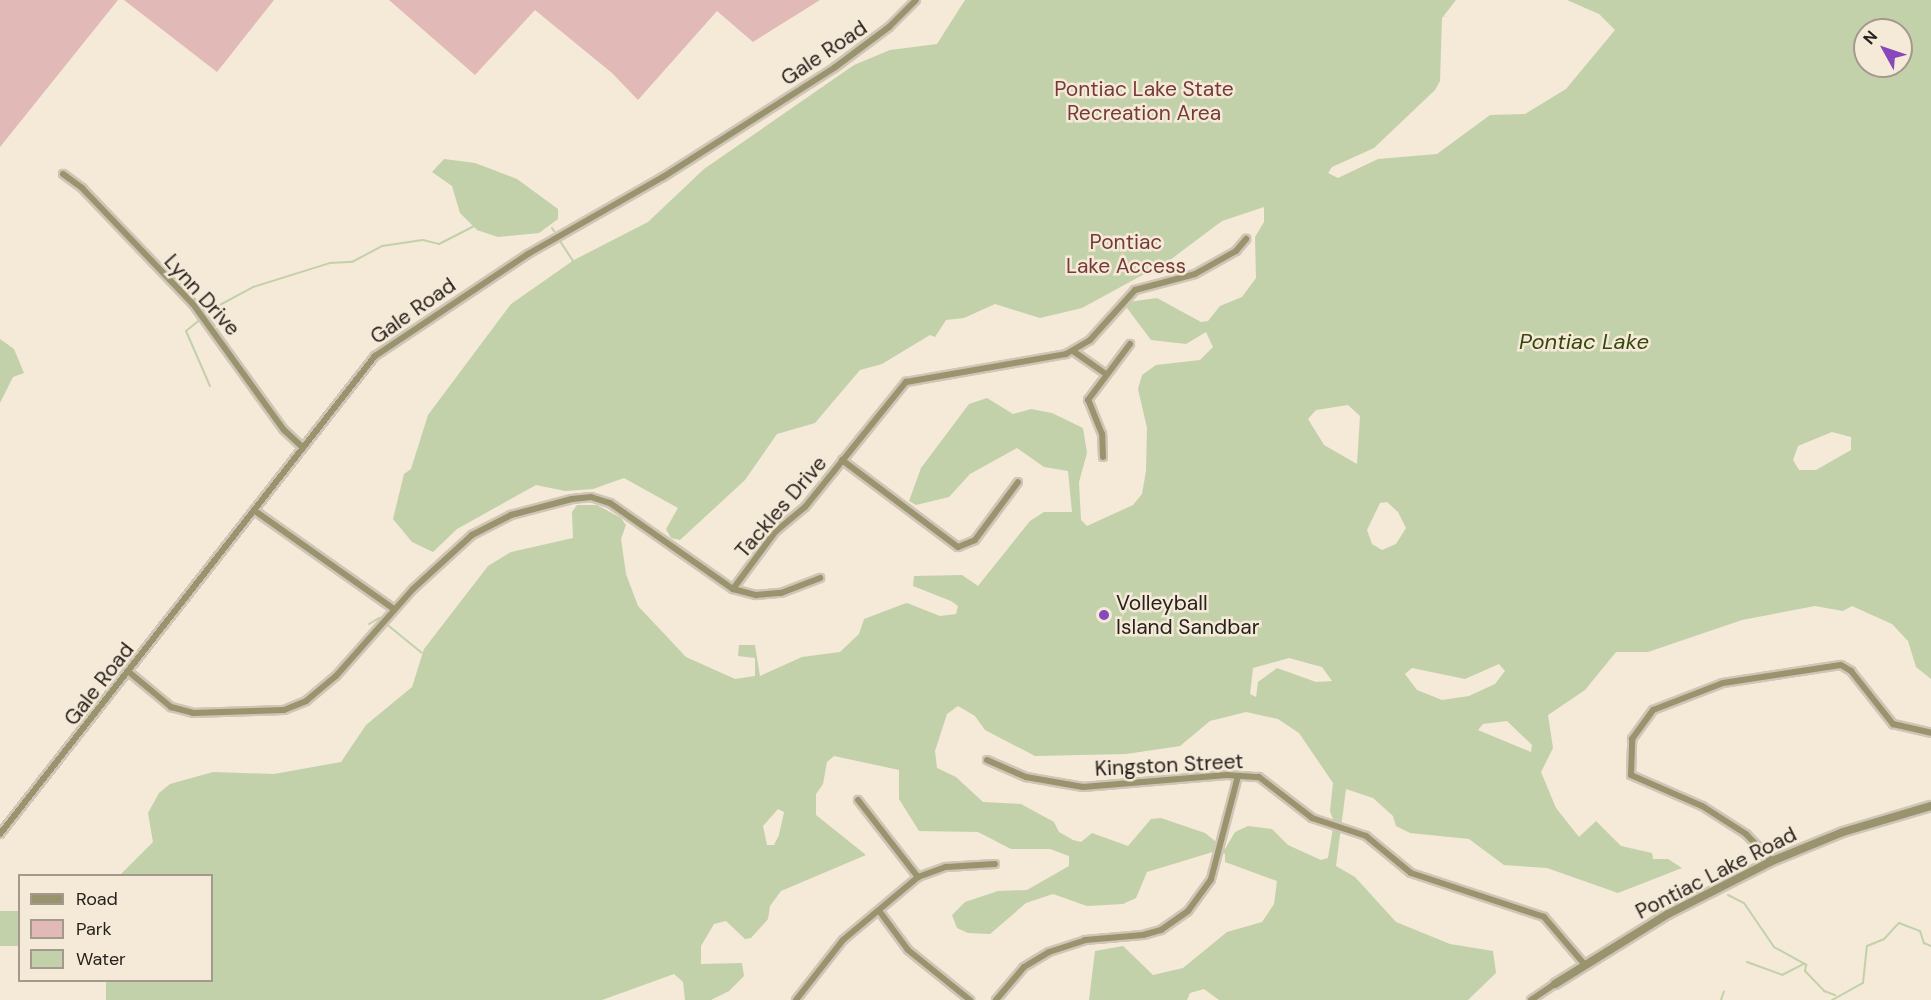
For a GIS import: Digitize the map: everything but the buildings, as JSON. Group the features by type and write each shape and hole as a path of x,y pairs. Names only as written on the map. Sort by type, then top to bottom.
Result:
{"street":[{"name":"Gale Road","path":"0,834 303,448 389,344 834,68 889,27 916,0"},
{"name":"Lynn Drive","path":"63,174 82,188 193,304 284,430 303,448"},
{"path":"1106,374 1073,351 1135,290 1196,274 1236,251 1246,238"},
{"path":"1103,457 1102,434 1088,400 1130,344"},
{"name":"Tackles Drive","path":"129,672 171,707 193,713 284,710 321,690 394,609 472,535 511,515 591,497 610,503 733,589 775,532 805,507 906,382 1073,351"},
{"path":"842,460 958,547 975,540 1018,482"},
{"path":"255,511 394,609"},
{"path":"733,589 756,595 782,593 820,578"},
{"path":"1773,861 1717,815 1631,775 1632,739 1653,710 1723,683 1841,665 1851,671 1893,724 1931,733"},
{"name":"Kingston Street","path":"987,760 1026,777 1083,787 1238,776 1268,781 1312,818 1329,824 1345,826 1366,836 1411,873 1544,917 1586,965"},
{"path":"996,1000 1024,967 1049,952 1085,940 1143,935 1176,921 1200,896 1218,858 1238,776"},
{"path":"858,800 918,877"},
{"name":"Pontiac Lake Road","path":"1531,1000 1682,906 1773,861 1843,832 1931,806"},
{"path":"796,1000 843,940 880,912 918,877 946,867 995,864"},
{"path":"880,912 908,950 970,1000"}],"green space":[{"path":"0,0 118,0 0,147"},
{"path":"124,0 274,0 217,72"},
{"path":"389,0 820,0 753,42 717,11 638,100 612,73 535,10 475,75"}],"water":[{"name":"Pontiac Lake","path":"965,0 1456,0 1442,18 1440,81 1435,90 1374,148 1332,167 1328,173 1338,178 1378,159 1437,154 1490,115 1525,114 1566,89 1615,30 1599,14 1567,0 1931,0 1931,679 1916,667 1908,641 1892,624 1852,606 1843,611 1815,606 1742,620 1648,652 1616,652 1585,690 1548,715 1553,748 1541,772 1556,808 1579,837 1596,821 1621,846 1652,853 1653,859 1668,859 1682,868 1618,893 1547,868 1504,865 1469,839 1410,833 1396,826 1393,816 1373,798 1346,789 1336,866 1355,877 1396,922 1450,944 1493,951 1496,973 1468,1000 1219,1000 1204,989 1190,993 1187,1000 1089,1000 1095,951 1123,946 1153,975 1183,968 1227,932 1262,922 1274,904 1277,881 1225,862 1225,854 1216,851 1147,872 1136,898 1123,904 1087,906 1053,894 1026,903 990,934 968,933 957,928 952,915 965,902 998,891 1027,890 1069,866 1069,856 1050,849 1011,849 978,832 919,831 899,799 899,770 834,756 827,762 823,784 816,794 816,815 866,855 781,891 770,906 768,919 751,938 745,939 726,921 714,924 701,946 701,964 742,963 744,976 729,991 711,1000 685,1000 683,982 674,974 602,1000 106,1000 106,982 213,982 213,874 121,874 153,842 148,813 159,793 170,784 213,772 274,774 341,762 366,725 412,687 424,649 488,566 511,552 573,538 572,512 577,505 597,505 621,518 626,525 621,539 626,574 638,606 686,657 735,679 755,676 755,658 738,656 739,645 755,645 760,676 802,657 840,652 859,634 864,619 907,603 940,616 956,614 958,606 951,601 913,586 914,576 962,575 978,586 1030,521 1044,512 1072,512 1068,471 1044,467 1017,448 970,474 949,497 916,505 909,501 921,468 969,404 987,398 1013,414 1031,409 1052,413 1083,428 1087,453 1079,482 1081,520 1087,526 1133,505 1142,494 1146,471 1147,428 1138,389 1142,375 1156,365 1200,360 1213,347 1206,332 1186,344 1151,340 1127,308 1128,302 1157,298 1201,322 1208,321 1220,306 1242,297 1256,278 1255,237 1264,222 1264,207 1222,221 1170,260 1082,308 1040,318 995,304 964,318 946,320 935,337 930,335 882,364 860,370 815,423 777,434 745,480 680,540 671,538 666,529 678,508 624,478 593,489 565,491 536,485 457,529 433,552 412,542 393,519 404,474 411,469 428,415 511,304 574,260 648,222 704,169 854,65 890,50 937,44","holes":["1348,405 1360,416 1357,464 1324,445 1308,419 1316,410","1832,432 1851,437 1851,450 1816,470 1799,470 1793,460 1798,446","1387,502 1398,512 1406,528 1396,544 1382,550 1372,544 1367,530 1380,503","1289,658 1322,667 1332,681 1316,682 1277,668 1258,682 1256,697 1250,694 1253,668","1499,664 1505,671 1495,684 1469,696 1442,700 1417,690 1405,674 1412,668 1465,679","958,706 975,716 985,730 1035,756 1126,754 1180,746 1210,721 1246,712 1278,719 1299,733 1333,783 1330,811 1334,822 1328,858 1321,860 1288,845 1272,829 1248,826 1235,832 1225,849 1205,833 1161,818 1151,819 1128,846 1092,833 1081,842 1073,840 1059,832 1054,822 1021,804 983,802 956,777 937,768 935,751 947,714","1507,721 1532,745 1531,752 1478,730 1483,724","778,809 784,812 779,835 774,845 767,845 763,826"]},
{"path":"444,159 475,163 517,179 558,209 558,219 539,233 498,237 477,230 460,213 452,186 432,172"},
{"path":"0,339 14,349 24,373 13,377 0,403"},
{"path":"0,911 18,911 18,946 0,946"}],"waterway":[{"path":"210,386 186,331 216,307 253,287 330,263 352,262 382,246 423,240 439,244 473,227"},
{"path":"560,241 573,261"},
{"path":"369,624 379,618 422,653"},
{"path":"1728,895 1744,903 1774,947 1806,965 1805,971 1824,991 1835,995"},
{"path":"1832,1000 1863,983 1867,946 1884,939 1899,923 1920,931 1924,943 1931,946"},
{"path":"1747,962 1782,975 1804,964"},
{"path":"1721,1000 1724,991"}],"place":[{"name":"Volleyball Island Sandbar","path":"1104,615"}],"park label":[{"name":"Pontiac Lake State Recreation Area","path":"1144,101"},
{"name":"Pontiac Lake Access","path":"1126,254"}]}
